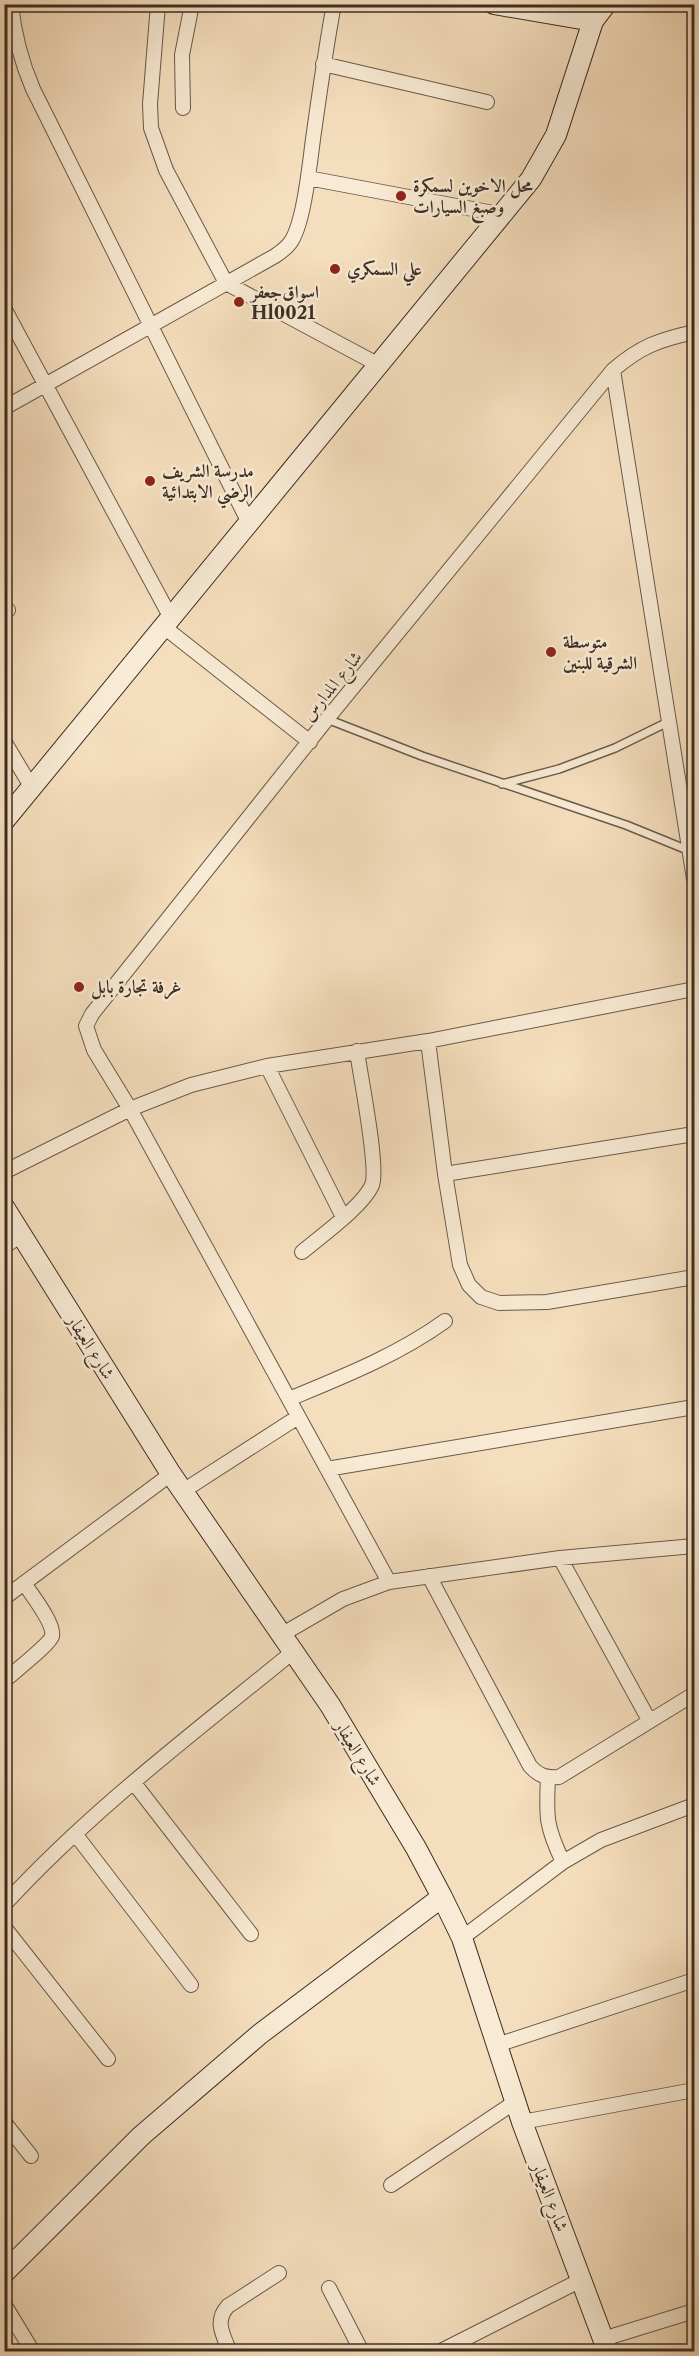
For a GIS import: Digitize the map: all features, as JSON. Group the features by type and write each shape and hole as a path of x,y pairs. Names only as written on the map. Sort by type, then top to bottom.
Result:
{"street":[{"path":"11,4 17,46 22,65 33,89 249,523"},
{"path":"158,4 150,104 151,128 166,170 226,283 379,365"},
{"path":"183,108 182,55 192,4"},
{"path":"4,408 275,256 285,248 292,239 308,178 323,64 334,4"},
{"path":"494,4 593,21"},
{"path":"4,821 504,215 531,179 549,151 556,135 593,21 606,4"},
{"path":"323,64 487,102"},
{"path":"308,178 504,215"},
{"path":"4,308 168,622 310,742"},
{"name":"شارع المدارس","path":"130,1109 94,1050 86,1026 99,1005 327,719 613,370 632,354 648,345 694,332"},
{"path":"613,370 694,879"},
{"path":"4,741 32,788"},
{"path":"4,1172 130,1109 190,1085 267,1066 428,1041 694,989"},
{"path":"428,1041 445,1174 460,1265 469,1285 481,1297 500,1302 547,1302 694,1277"},
{"path":"302,1252 361,1200 372,1185 374,1176 357,1051"},
{"path":"267,1066 343,1217"},
{"path":"130,1109 389,1582"},
{"path":"445,1174 694,1134"},
{"name":"شارع العيفار","path":"4,1207 171,1474 294,1651 416,1848 442,1897 462,1938 522,2122 605,2345"},
{"path":"4,1246 22,1234"},
{"path":"289,1399 388,1354 445,1321"},
{"path":"327,1468 694,1407"},
{"path":"183,1491 298,1417"},
{"path":"4,1598 171,1474"},
{"path":"281,1635 343,1599 389,1582 560,1558 692,1550"},
{"path":"560,1558 649,1720"},
{"path":"429,1576 530,1766 537,1774 548,1778 559,1777 570,1772 649,1720 694,1694"},
{"path":"4,1681 47,1645 53,1635 51,1625 24,1583"},
{"path":"4,1905 38,1869 134,1783 294,1651"},
{"path":"548,1778 546,1813 549,1834 563,1862"},
{"path":"134,1783 250,1934"},
{"path":"462,1938 563,1862 601,1840 694,1804"},
{"path":"76,1835 191,1985"},
{"path":"4,2273 141,2136 260,2034 442,1897"},
{"path":"4,1927 108,2059"},
{"path":"497,2045 694,1980"},
{"path":"522,2122 693,2095"},
{"path":"391,2185 515,2102"},
{"path":"4,2122 31,2156"},
{"path":"230,2352 220,2325 223,2312 228,2306 279,2273"},
{"path":"439,2352 581,2280"},
{"path":"329,2288 362,2352"},
{"path":"4,2304 33,2352"},
{"path":"605,2345 694,2311"}],"lane":[{"path":"327,719 502,784 627,825 690,851"},
{"path":"502,784 559,769 615,747 668,722"}],"place":[{"name":"محل الاخوين لسمكرة وصبغ السيارات","path":"401,196"},
{"name":"علي السمكري","path":"335,269"},
{"name":"اسواق‌جعفر Hl0021","path":"239,302"},
{"name":"مدرسة الشريف الرضي الابتدائية","path":"150,481"},
{"name":"متوسطة الشرقية للبنين","path":"551,652"},
{"name":"غرفة تجارة بابل","path":"79,987"}]}
